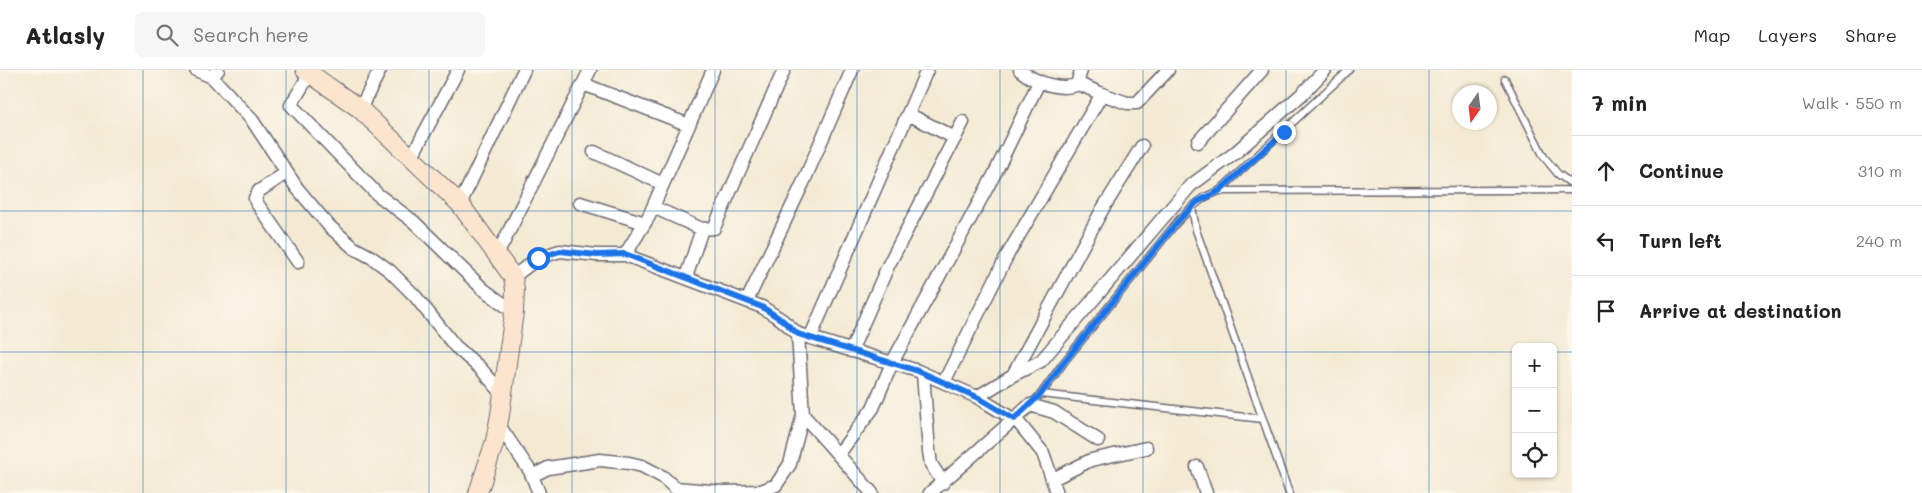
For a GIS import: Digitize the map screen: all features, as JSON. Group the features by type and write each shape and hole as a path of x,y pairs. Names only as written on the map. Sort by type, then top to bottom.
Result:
{"street":[{"path":"196,70 215,74 252,120 297,188 329,226 354,248 371,257 390,272 409,290 455,346 480,368 502,393"},
{"path":"360,109 380,70"},
{"path":"412,158 458,70"},
{"path":"460,204 524,70"},
{"path":"497,255 590,70"},
{"path":"653,207 702,228 714,228 784,70"},
{"path":"747,301 803,183 852,70"},
{"path":"810,338 927,70"},
{"path":"1020,70 1039,82 1062,87 1072,87 1079,84 1127,103 1138,103 1168,70"},
{"path":"1079,84 1078,80 1082,70"},
{"path":"1198,142 1262,70"},
{"path":"977,397 1013,375 1042,361 1190,186 1235,153 1302,94 1325,70"},
{"path":"478,493 495,441 498,424 514,312 515,290 513,277 460,204 360,109 309,71 291,105 377,194 414,222 484,289 514,312"},
{"path":"625,254 653,207 689,125 709,71"},
{"path":"838,455 869,414 892,363 995,173 1039,82"},
{"path":"583,84 689,125"},
{"path":"944,382 1008,254 1102,94"},
{"path":"908,114 955,138"},
{"path":"851,351 888,266 963,122"},
{"path":"1013,375 1102,210 1142,146"},
{"path":"594,152 663,184"},
{"path":"286,172 259,191 255,198 298,262"},
{"path":"580,203 645,223"},
{"path":"686,277 702,228"},
{"path":"513,277 538,258 560,251 597,255 625,254 747,301 762,307 782,320 798,334 892,363 944,382 977,397 1014,419 1043,453 1057,493"},
{"path":"532,476 548,468 600,460 642,466 663,477 675,490 761,491 776,485 790,464 803,415 798,334"},
{"path":"923,374 931,464 943,483"},
{"path":"930,493 1030,405 1054,412 1098,440"},
{"path":"803,415 872,493"},
{"path":"498,424 532,476 539,493"},
{"path":"1053,479 1091,460 1146,448"},
{"path":"1197,467 1206,493"}],"lane":[{"path":"1219,191 1349,70"},
{"path":"1505,80 1544,157 1558,174 1572,184"},
{"path":"1030,405 1041,394 1064,362 1178,221 1206,196 1219,191 1572,190"},
{"path":"1192,207 1196,230 1289,493"},
{"path":"1041,394 1263,419"}],"route":[{"path":"538,258 560,251 597,255 625,254 762,307 782,320 798,334 918,371 977,397 1014,419 1041,394 1064,362 1178,221 1197,202 1219,191 1284,132"}]}
